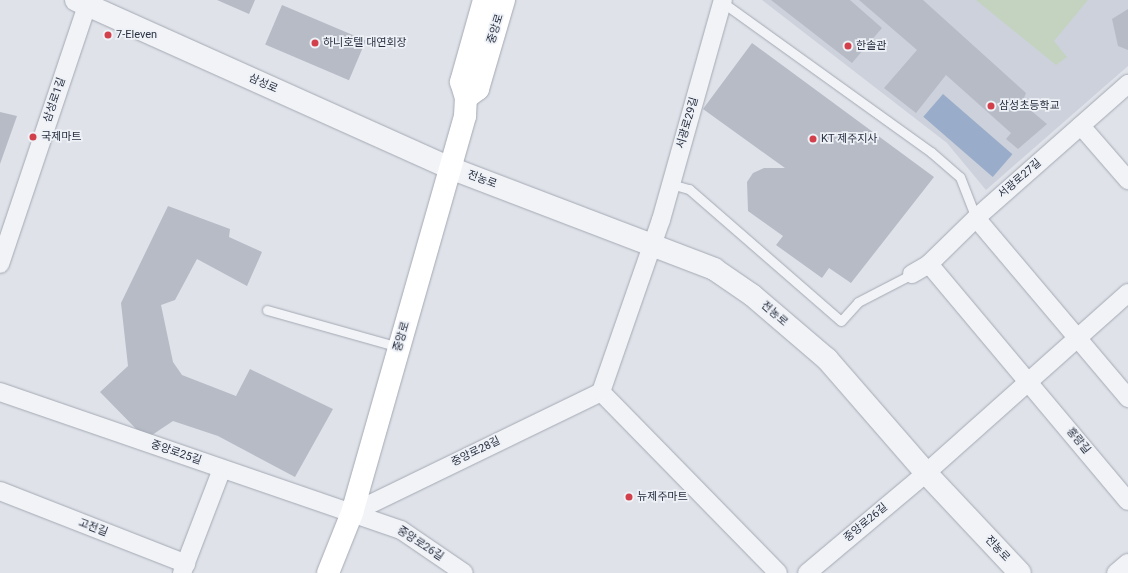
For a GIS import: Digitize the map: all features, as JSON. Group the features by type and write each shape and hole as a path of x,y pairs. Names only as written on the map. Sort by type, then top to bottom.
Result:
{"main road":[{"name":"중앙로","path":"328,573 352,513 465,116 466,98 461,82 484,0"},
{"name":"중앙로","path":"466,98 478,89 504,0"}],"street":[{"name":"서광로29길","path":"651,245 671,184 723,1"},
{"name":"삼성로","path":"91,3 450,168"},
{"name":"삼성로1길","path":"0,264 91,3"},
{"name":"서광로27길","path":"912,274 929,264 976,218 1128,84"},
{"path":"1081,126 1128,180"},
{"name":"전농로","path":"450,168 714,270 752,294 828,359 926,473 1020,573"},
{"path":"976,218 1128,398"},
{"path":"651,245 601,392 778,573"},
{"name":"홍랑길","path":"929,264 1128,501"},
{"path":"926,473 1027,381 1128,293"},
{"name":"중앙로25길","path":"0,392 352,513"},
{"name":"중앙로28길","path":"352,513 601,392"},
{"name":"고전길","path":"0,491 184,568 222,469"},
{"name":"중앙로26길","path":"807,573 926,473"},
{"name":"중앙로26길","path":"352,513 401,530 464,573"},
{"path":"1116,573 1128,563"}],"lane":[{"path":"723,1 932,152 960,177 976,218"},
{"path":"671,184 689,188 840,321 858,302 912,274"},
{"path":"267,310 399,347"}],"shaded area":[{"name":"삼성초등학교","path":"762,0 1128,0 1128,66 986,190 947,143"}],"green space":[{"path":"976,0 1088,0 1054,41 1067,57 1056,65"}],"water":[{"path":"943,94 1012,154 993,177 923,117"}],"building":[{"path":"217,0 255,0 249,14"},
{"name":"한솔관","path":"771,0 850,0 882,28 852,63"},
{"name":"삼성초등학교","path":"859,0 923,0 1026,93 1022,103 1047,124 1018,149 1006,139 1011,133 946,75 916,113 884,88 917,50"},
{"name":"하니호텔 대연회장","path":"282,5 366,41 349,80 265,45"},
{"path":"1128,9 1128,50 1118,46 1112,19"},
{"name":"KT 제주지사","path":"752,43 934,177 851,283 829,268 822,278 776,245 783,236 748,211 747,182 753,173 764,168 785,168 703,109"},
{"path":"0,112 17,116 0,164"},
{"path":"168,206 230,229 229,237 262,252 247,286 197,259 175,300 161,305 173,362 182,375 236,396 250,369 333,409 295,477 218,436 173,421 146,439 100,392 128,366 121,303"}],"place":[{"name":"7-Eleven","path":"108,35"},
{"name":"하니호텔 대연회장","path":"315,43"},
{"name":"한솔관","path":"848,46"},
{"name":"삼성초등학교","path":"991,106"},
{"name":"국제마트","path":"33,137"},
{"name":"KT 제주지사","path":"813,139"},
{"name":"뉴제주마트","path":"629,497"}]}
